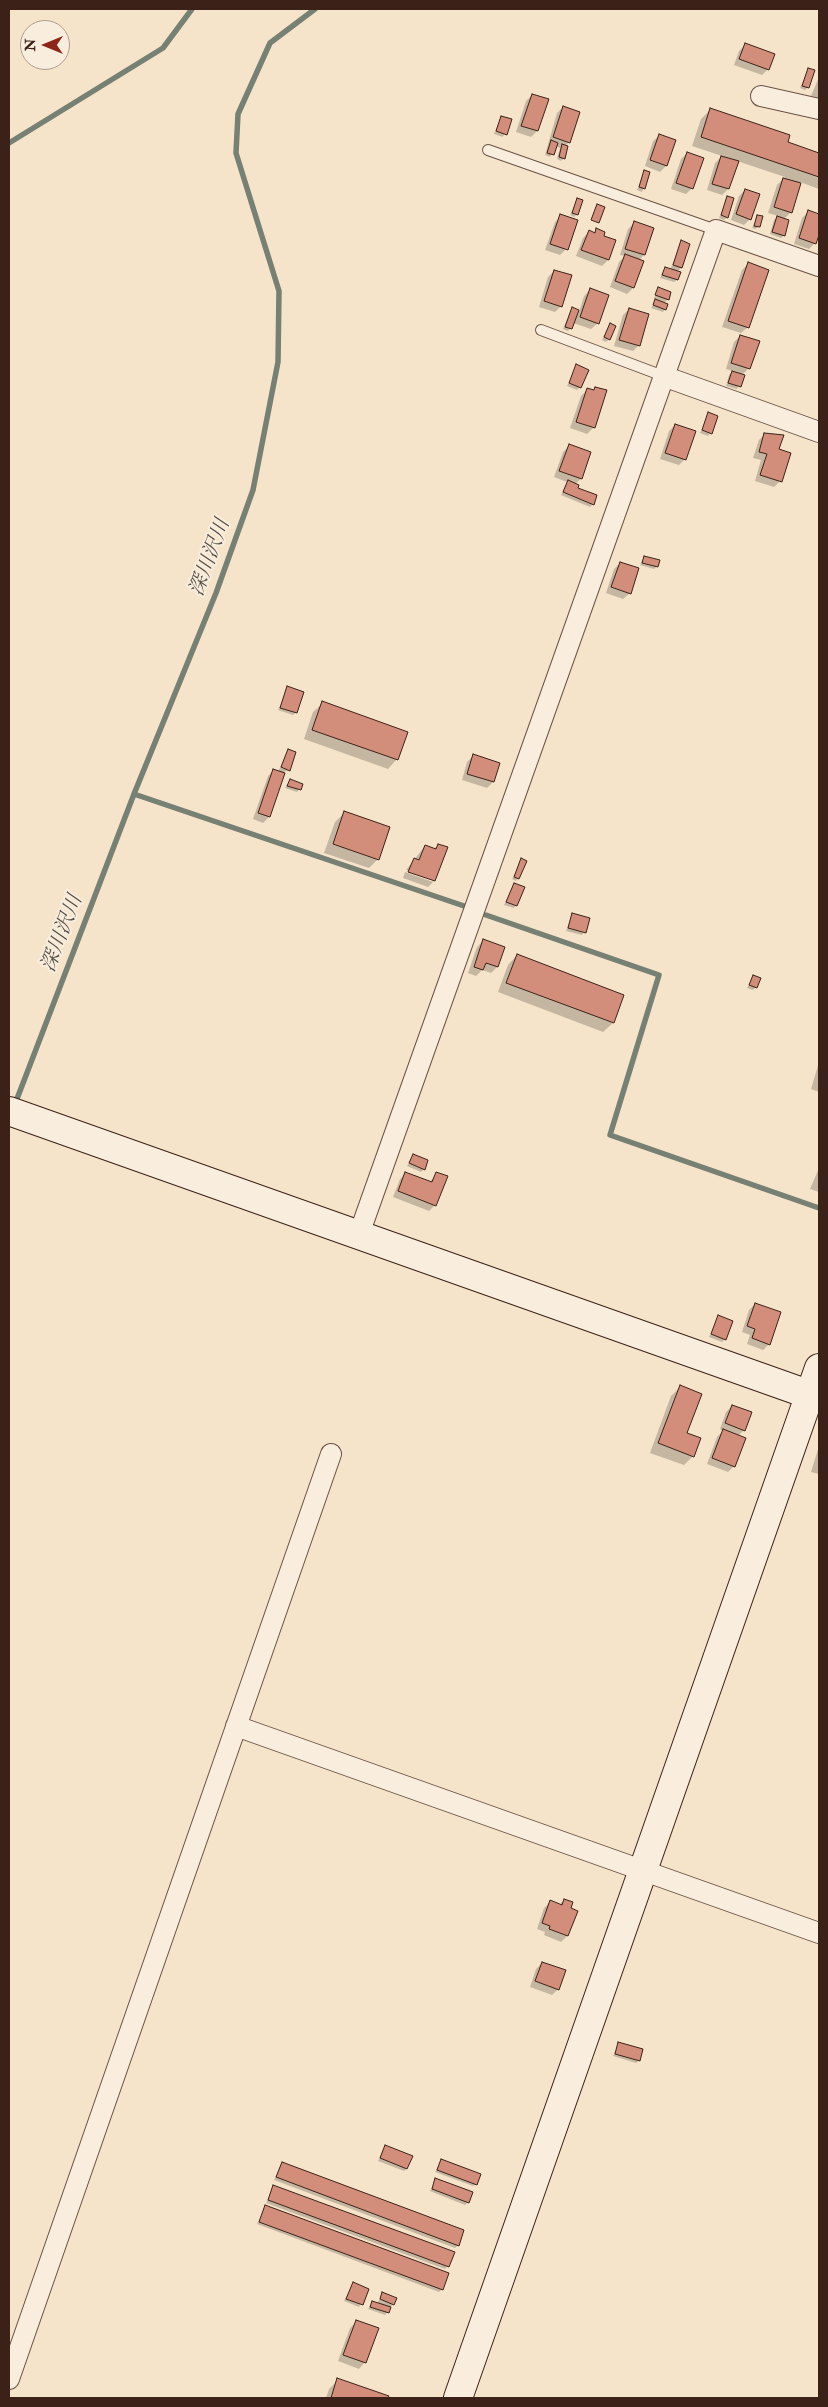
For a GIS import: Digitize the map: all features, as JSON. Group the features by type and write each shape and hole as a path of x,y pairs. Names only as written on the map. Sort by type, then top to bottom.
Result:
{"street":[{"path":"762,96 819,109"},
{"path":"358,1236 666,377 716,230 819,266"},
{"path":"666,377 819,432"},
{"path":"9,1111 358,1236 815,1396"},
{"path":"458,2398 642,1872 815,1396 819,1368"},
{"path":"9,2379 331,1454"},
{"path":"236,1726 642,1872 819,1933"}],"lane":[{"path":"488,150 716,230"},
{"path":"542,330 666,377"}],"building":[{"path":"745,43 775,54 769,70 739,59"},
{"path":"808,68 815,70 809,88 802,86"},
{"path":"532,94 549,99 538,131 521,126"},
{"path":"563,106 580,112 570,143 553,137"},
{"path":"710,108 790,135 788,142 819,153 819,177 701,137"},
{"path":"501,116 512,119 507,135 496,131"},
{"path":"659,134 676,140 667,166 650,160"},
{"path":"551,140 558,143 554,155 547,153"},
{"path":"562,144 568,146 565,159 559,157"},
{"path":"687,152 704,158 693,189 676,183"},
{"path":"721,156 739,161 729,189 712,184"},
{"path":"644,170 650,172 645,189 639,187"},
{"path":"783,178 801,183 792,213 774,207"},
{"path":"745,189 760,194 751,220 736,214"},
{"path":"727,196 734,198 728,218 721,215"},
{"path":"577,198 583,200 578,215 572,213"},
{"path":"597,204 605,207 599,223 591,220"},
{"path":"808,210 819,214 819,235 816,244 799,238"},
{"path":"560,214 578,220 568,250 550,244"},
{"path":"757,215 763,216 760,227 754,226"},
{"path":"777,216 789,220 785,236 772,232"},
{"path":"634,221 654,228 645,255 625,249"},
{"path":"596,228 605,232 604,236 616,240 609,260 581,250 589,230 595,233"},
{"path":"681,240 690,244 682,268 673,265"},
{"path":"625,254 644,261 634,288 615,281"},
{"path":"748,262 769,270 749,328 728,321"},
{"path":"665,267 681,272 678,280 662,275"},
{"path":"554,270 572,275 562,307 544,301"},
{"path":"658,287 671,292 669,300 655,295"},
{"path":"590,288 609,295 599,324 580,317"},
{"path":"655,299 668,304 666,310 653,305"},
{"path":"572,307 579,310 572,329 565,327"},
{"path":"629,308 649,314 640,346 619,340"},
{"path":"610,323 616,326 610,340 604,337"},
{"path":"740,335 760,341 750,369 731,363"},
{"path":"576,364 589,370 581,388 569,383"},
{"path":"732,371 745,375 741,387 728,383"},
{"path":"595,387 607,390 595,428 576,422 587,388 594,390"},
{"path":"708,412 718,416 712,434 702,430"},
{"path":"675,424 696,431 686,460 665,453"},
{"path":"764,433 784,435 779,449 791,453 782,482 760,475 767,454 759,452"},
{"path":"569,444 591,452 582,479 559,471"},
{"path":"568,480 579,485 578,488 597,495 594,505 563,492"},
{"path":"644,556 660,560 658,567 642,563"},
{"path":"620,562 639,568 631,594 611,587"},
{"path":"287,686 304,692 297,713 280,708"},
{"path":"322,701 408,732 398,760 312,730"},
{"path":"288,749 296,752 290,771 281,767"},
{"path":"473,754 500,763 494,782 467,774"},
{"path":"273,769 285,773 270,817 258,813"},
{"path":"290,779 303,784 301,790 287,786"},
{"path":"344,811 390,827 379,860 333,844"},
{"path":"438,844 448,847 435,881 408,872 414,858 419,860 425,845 436,849"},
{"path":"521,858 527,861 519,879 514,877"},
{"path":"514,883 525,887 517,906 506,902"},
{"path":"572,913 590,918 586,933 568,928"},
{"path":"483,939 505,947 498,967 486,963 483,970 474,967"},
{"path":"517,954 624,995 614,1023 506,983"},
{"path":"753,975 761,978 757,988 749,985"},
{"path":"413,1154 428,1160 425,1170 409,1163"},
{"path":"405,1172 432,1182 436,1172 448,1176 436,1206 398,1191"},
{"path":"755,1303 781,1312 770,1345 752,1338 755,1329 747,1326"},
{"path":"718,1315 733,1321 726,1340 711,1334"},
{"path":"680,1385 702,1394 687,1433 701,1438 694,1457 658,1443"},
{"path":"732,1405 752,1412 745,1431 725,1423"},
{"path":"723,1429 746,1438 735,1467 712,1458"},
{"path":"564,1899 573,1902 571,1908 578,1911 568,1936 549,1929 550,1926 542,1923 550,1900 562,1905"},
{"path":"542,1962 566,1970 559,1990 535,1981"},
{"path":"618,2042 643,2049 640,2061 615,2054"},
{"path":"385,2145 413,2156 407,2169 380,2158"},
{"path":"441,2159 481,2174 477,2185 437,2170"},
{"path":"282,2162 464,2230 459,2246 276,2177"},
{"path":"435,2178 473,2192 469,2203 432,2189"},
{"path":"273,2185 455,2252 449,2267 268,2200"},
{"path":"265,2205 449,2273 443,2290 259,2222"},
{"path":"353,2282 369,2289 363,2305 346,2299"},
{"path":"382,2292 397,2298 394,2305 380,2299"},
{"path":"372,2301 391,2307 389,2313 370,2307"},
{"path":"356,2320 379,2328 366,2363 343,2355"},
{"path":"337,2378 389,2396 388,2398 331,2398"}],"waterway":[{"path":"9,143 163,48 192,9"},
{"name":"深川沢川","path":"15,1104 134,794 216,593 253,490 278,362 279,291 236,153 238,114 270,43 315,9"},
{"path":"134,794 467,907"},
{"path":"486,915 659,975 610,1135 819,1208"}]}
